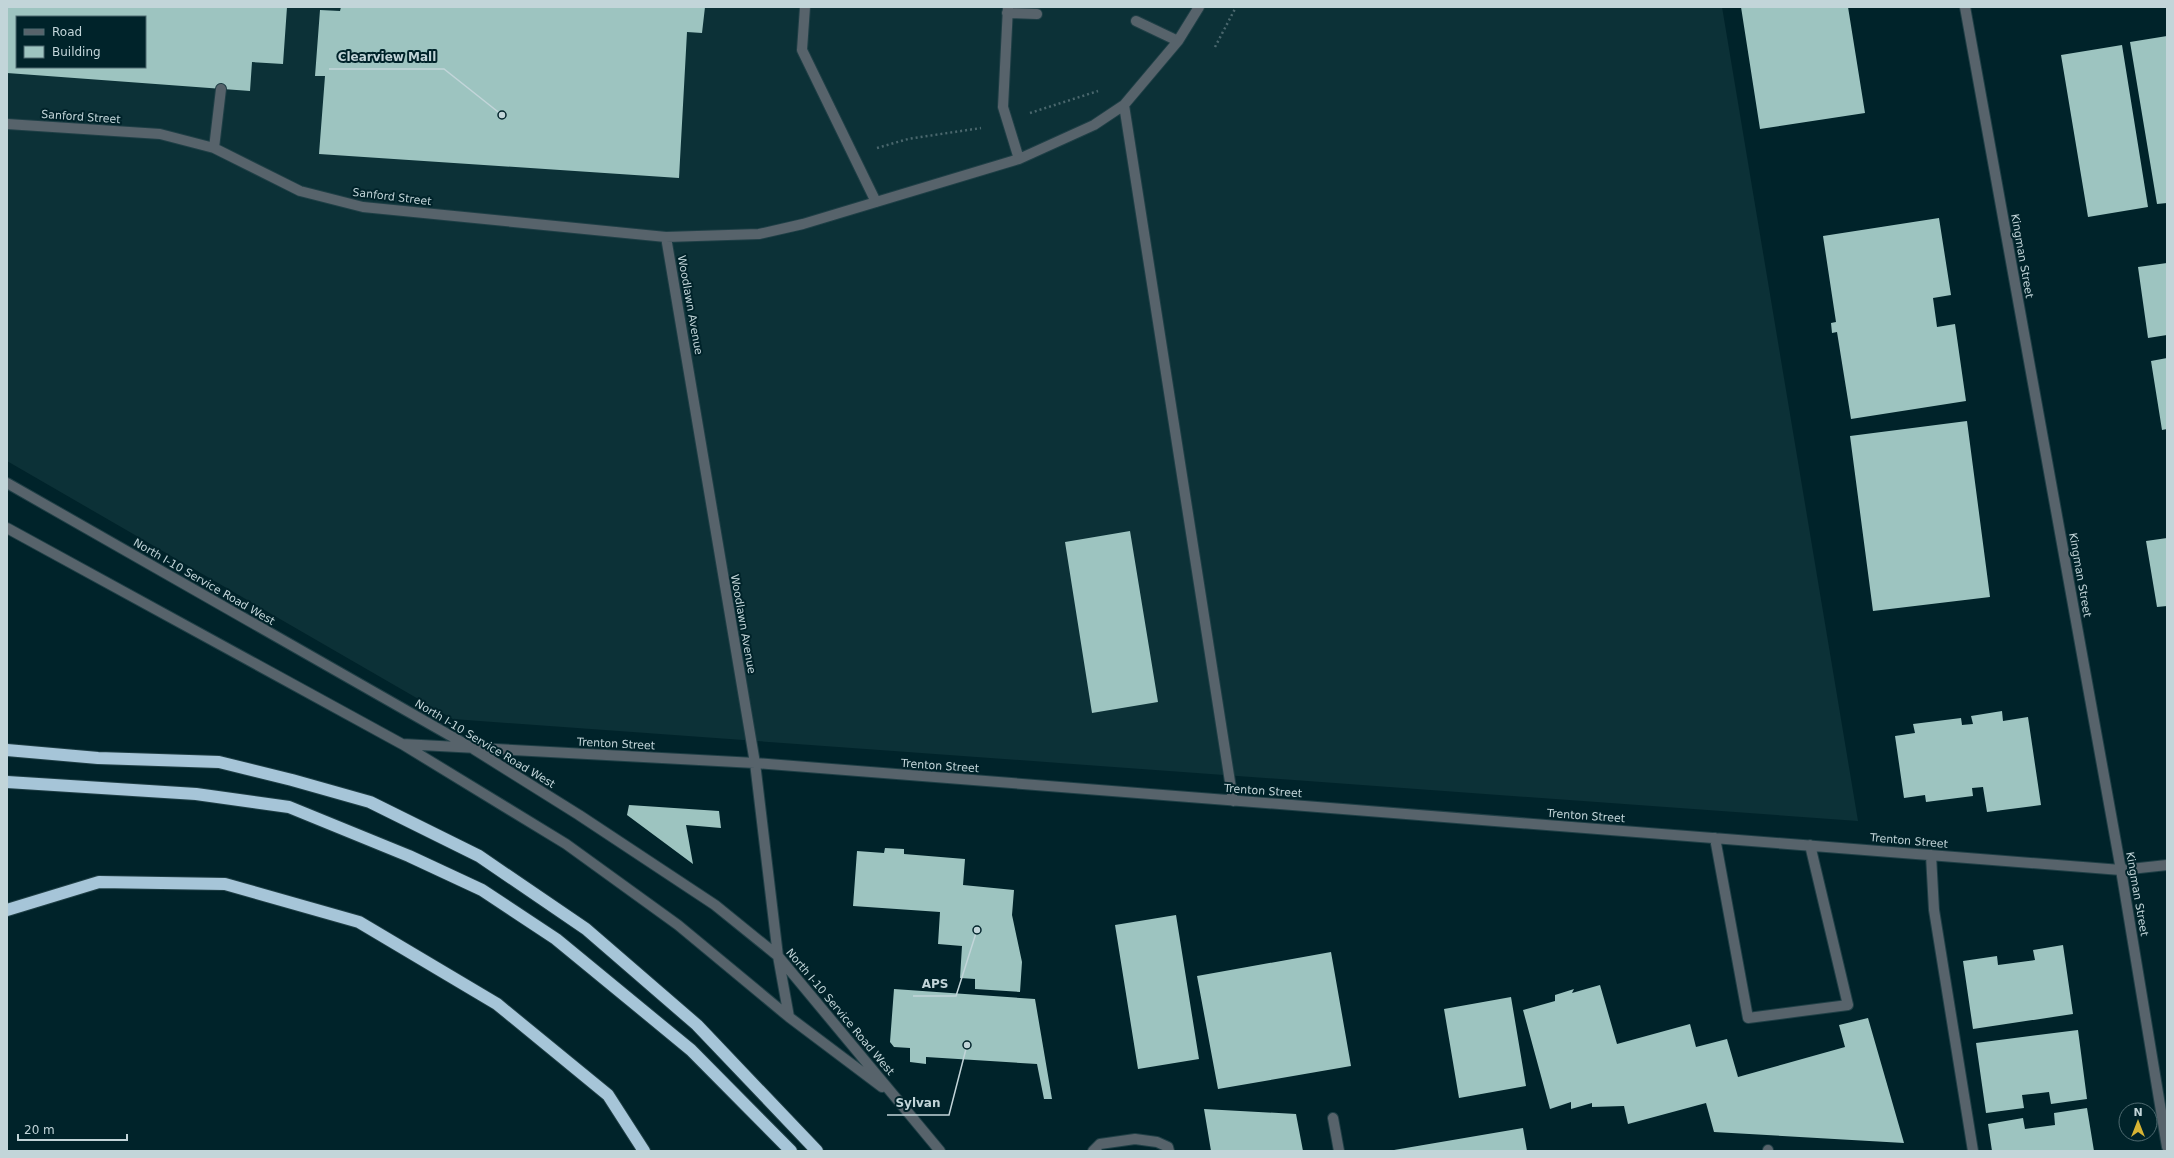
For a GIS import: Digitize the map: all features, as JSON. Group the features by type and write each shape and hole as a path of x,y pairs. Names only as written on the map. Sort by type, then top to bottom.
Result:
{"highway":[{"path":"7,750 98,758 219,762 292,780 370,802 472,852 586,928 685,1015 817,1151"},
{"path":"7,782 196,794 289,807 409,856 482,890 556,939 691,1050 790,1151"},
{"path":"7,910 99,882 225,884 359,922 497,1004 608,1095 644,1151"}],"street":[{"path":"805,7 802,50 876,202"},
{"name":"Sanford Street","path":"7,124 160,134 214,148 300,191 363,207 666,237 759,234 803,224 1020,159 1094,125 1124,105 1178,40 1200,7"},
{"name":"Kingman Street","path":"1965,7 2120,870 2167,1147"},
{"path":"1020,159 1003,107 1007,10 1037,14"},
{"path":"1136,20 1178,40"},
{"path":"214,148 221,89"},
{"path":"1124,105 1233,801"},
{"name":"Woodlawn Avenue","path":"666,237 755,763 778,956 789,1017"},
{"name":"North I-10 Service Road West","path":"7,483 472,748 579,815 714,906 778,956 940,1151"},
{"name":"North I-10 Service Road West","path":"7,528 402,744 566,844 678,926 789,1017 894,1097"},
{"name":"Trenton Street","path":"402,744 755,763 2120,870 2167,865"},
{"path":"1715,838 1748,1018 1848,1006 1810,846"},
{"path":"1931,855 1934,910 1973,1151"},
{"path":"1333,1118 1339,1151"},
{"path":"1093,1151 1100,1144 1135,1139 1157,1142 1168,1147 1169,1151"}],"path":[{"path":"1215,47 1236,7"},
{"path":"1030,113 1083,97 1099,90"},
{"path":"853,155 908,139 981,128"}],"shaded area":[{"path":"7,7 1722,7 1858,821 453,719 7,461"}],"building":[{"path":"7,7 287,7 283,64 252,62 250,91 7,73"},
{"path":"341,7 705,7 702,33 687,32 679,178 319,154 325,76 315,76 320,10 340,11"},
{"path":"1741,7 1848,7 1865,113 1760,129"},
{"path":"2167,36 2167,203 2157,204 2130,42"},
{"path":"2122,45 2148,207 2088,217 2061,55"},
{"path":"1939,218 1951,295 1933,298 1937,327 1955,324 1966,401 1851,419 1837,332 1832,333 1831,323 1836,322 1823,236"},
{"path":"2167,263 2167,335 2148,338 2138,267"},
{"path":"2167,358 2167,429 2162,430 2151,361"},
{"path":"1967,421 1990,597 1873,611 1850,436"},
{"path":"1130,531 1158,702 1092,713 1065,542"},
{"path":"2167,538 2167,606 2157,607 2146,541"},
{"path":"2002,711 2003,721 2028,717 2041,805 1987,812 1983,787 1972,788 1973,796 1926,802 1925,795 1904,798 1895,736 1915,733 1913,724 1961,718 1962,725 1973,724 1971,716"},
{"path":"629,805 719,811 721,828 686,825 693,864 627,815"},
{"path":"885,848 904,849 904,854 965,859 963,885 1014,890 1012,915 1022,962 1020,992 975,989 975,979 960,978 962,946 938,944 940,912 853,906 857,851 884,853"},
{"path":"1176,915 1199,1059 1138,1069 1115,925"},
{"path":"2063,945 2073,1014 1973,1029 1963,961 1997,956 1998,965 2035,960 2033,950"},
{"path":"1331,952 1351,1066 1218,1089 1197,976"},
{"path":"1600,985 1617,1044 1690,1024 1696,1047 1727,1039 1738,1077 1845,1047 1839,1025 1868,1018 1904,1143 1714,1132 1706,1103 1628,1124 1624,1106 1592,1107 1592,1103 1571,1109 1571,1102 1550,1109 1523,1010 1555,1001 1555,995 1574,989 1572,993"},
{"path":"894,989 1035,999 1052,1099 1044,1099 1037,1064 926,1057 926,1064 910,1062 910,1048 894,1047 890,1042"},
{"path":"1511,997 1526,1086 1459,1098 1444,1009"},
{"path":"2078,1030 2087,1099 2051,1104 2049,1092 2022,1095 2024,1108 1986,1113 1976,1043"},
{"path":"2087,1108 2094,1151 1992,1151 1988,1124 2023,1118 2025,1129 2055,1125 2054,1113"},
{"path":"1204,1109 1296,1114 1303,1151 1211,1151"},
{"path":"1523,1128 1527,1151 1394,1151 1394,1150"}],"place":[{"name":"Clearview Mall","path":"502,115"},
{"name":"APS","path":"977,930"},
{"name":"Sylvan","path":"967,1045"}]}
